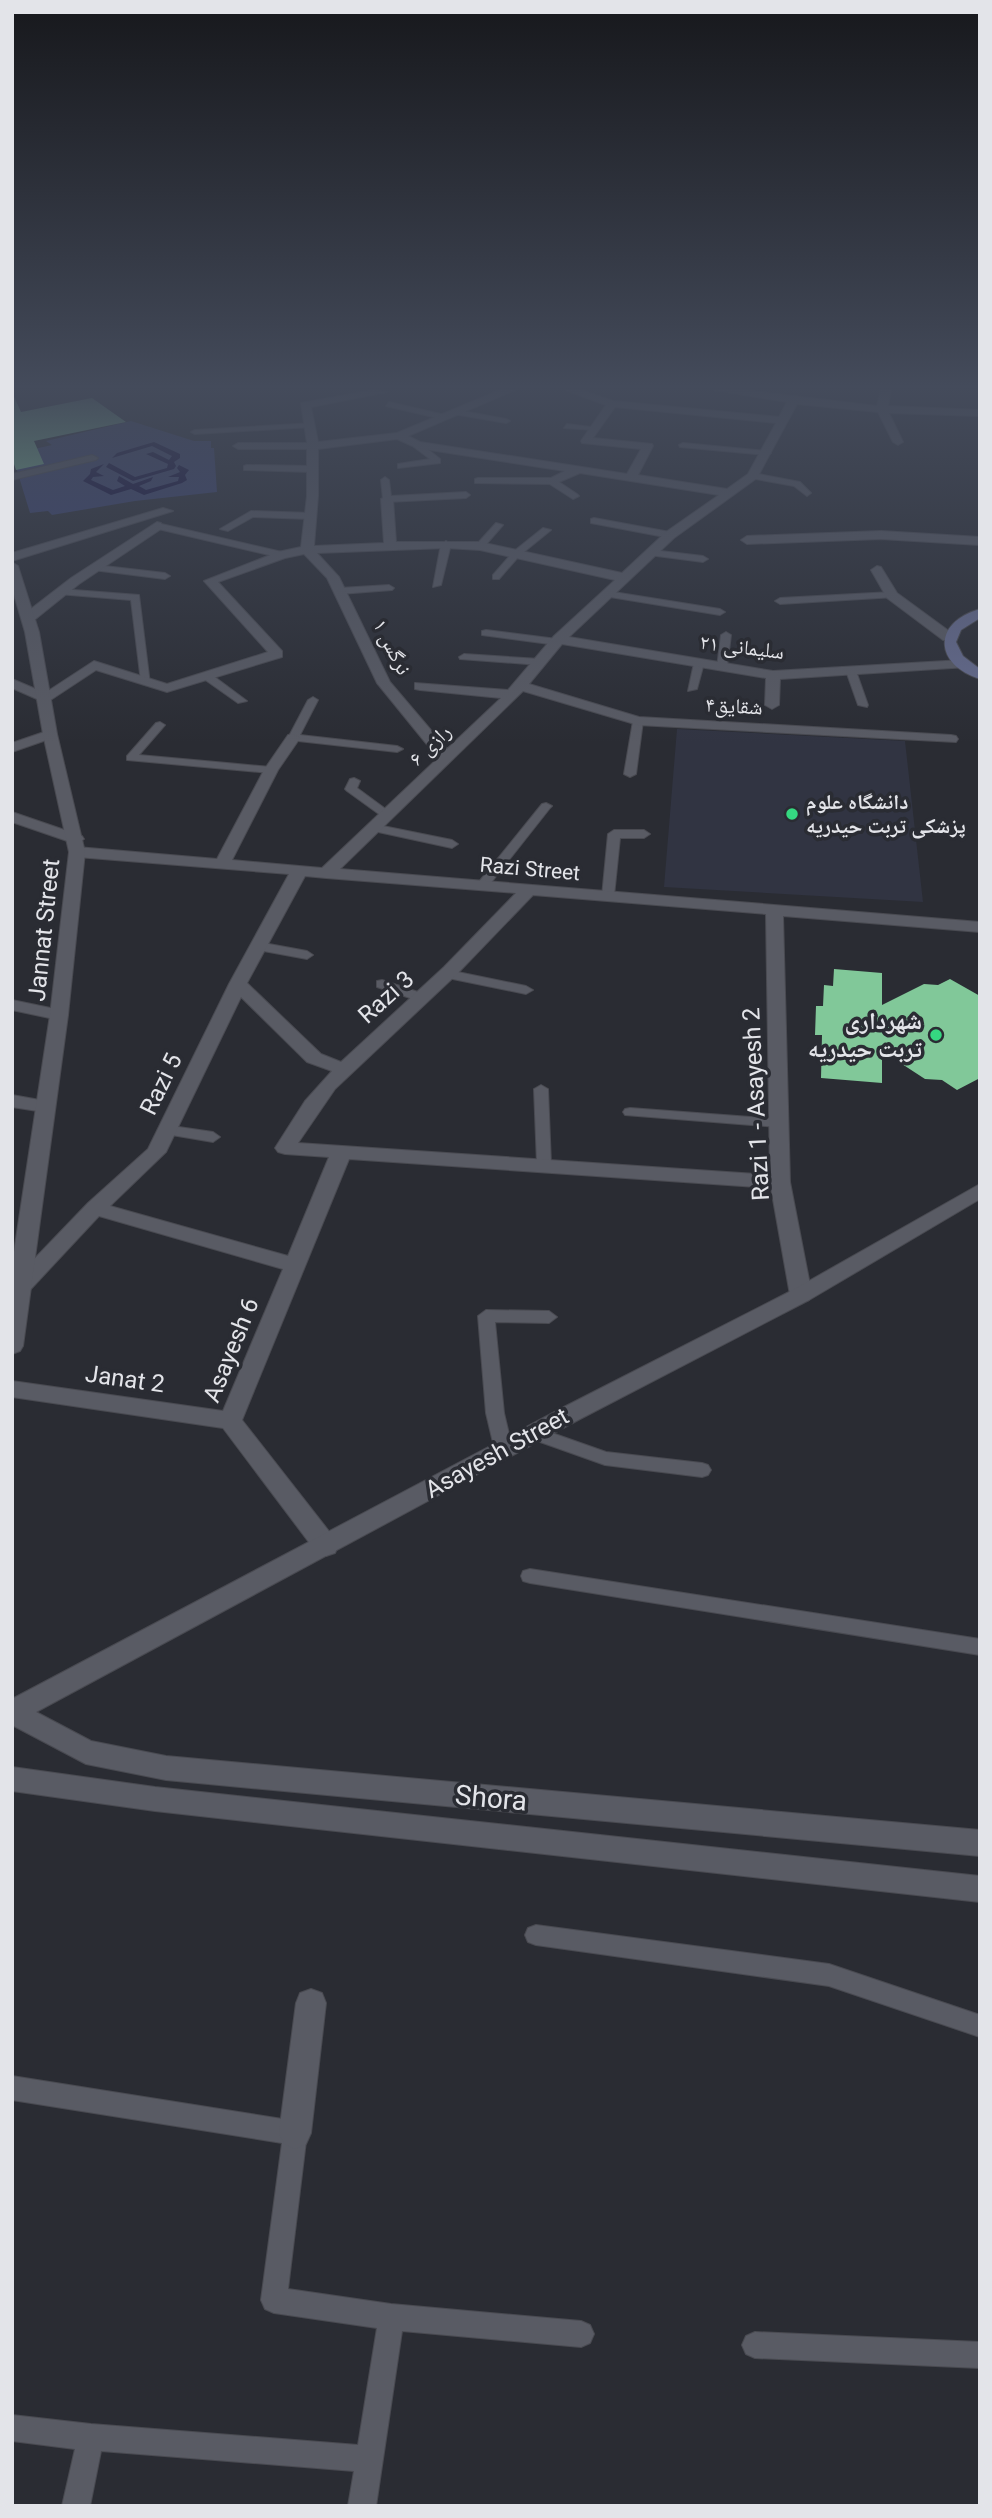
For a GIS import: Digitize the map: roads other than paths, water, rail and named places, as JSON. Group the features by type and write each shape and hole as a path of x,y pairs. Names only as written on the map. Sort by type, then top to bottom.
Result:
{"main road":[{"path":"980,612 953,627 948,637 950,650 963,664 980,674"}],"street":[{"path":"307,550 311,508"},
{"path":"388,508 390,545"},
{"name":"رازی ۶","path":"326,873 516,691 558,640 670,535 711,508"},
{"path":"12,557 167,511"},
{"path":"28,618 157,526"},
{"path":"747,540 881,536 980,541"},
{"path":"12,701 46,699 94,664 167,688 277,654 210,581 282,555 307,550 390,545 480,546 625,578"},
{"name":"نرگس ۱","path":"307,550 334,577 384,683 447,759"},
{"name":"Jannat Street","path":"12,566 28,618 46,699 50,734 77,846 59,1015 44,1106 21,1286 13,1323 12,1346"},
{"path":"877,570 892,595 948,637"},
{"name":"سلیمانی ۲۱","path":"558,640 773,675 963,664"},
{"path":"772,705 773,675"},
{"path":"12,683 46,699"},
{"name":"شقایق۴","path":"420,686 516,691 638,721 951,740"},
{"path":"12,748 50,734"},
{"path":"222,864 271,770 293,738"},
{"name":"Razi Street","path":"12,817 77,846 222,864 980,927"},
{"name":"Razi 5","path":"21,1286 96,1208 156,1152 238,984 299,871"},
{"name":"Razi 3","path":"341,1153 285,1148 292,1133 343,1069 448,974 529,890"},
{"name":"Razi 1 - Asayesh 2","path":"774,910 780,1182 801,1295"},
{"path":"238,984 314,1058 343,1069"},
{"path":"12,1005 59,1015"},
{"path":"12,1101 44,1106"},
{"path":"341,1153 544,1164 780,1182"},
{"name":"Asayesh 6","path":"326,1546 230,1421 341,1153"},
{"name":"Asayesh Street","path":"12,1712 535,1433 801,1295 980,1190"},
{"path":"96,1208 295,1265"},
{"name":"Janat 2","path":"12,1389 230,1421"},
{"name":"Shora","path":"12,1712 86,1752 166,1768 980,1843"},
{"name":"Shora","path":"12,1779 168,1801 980,1889"},
{"path":"295,2133 311,2003"}],"lane":[{"path":"225,529 251,514 311,516"},
{"path":"594,521 670,535"},
{"path":"480,546 499,525"},
{"path":"157,526 282,555"},
{"path":"496,578 516,554 546,530"},
{"path":"436,585 446,544"},
{"path":"652,553 703,559"},
{"path":"96,568 165,576"},
{"path":"340,591 388,588"},
{"path":"61,592 136,597 146,682"},
{"path":"607,594 720,612"},
{"path":"780,601 892,595"},
{"path":"485,633 558,640"},
{"path":"722,667 726,635"},
{"path":"464,657 540,662"},
{"path":"692,689 699,663"},
{"path":"851,671 863,705"},
{"path":"208,677 242,701"},
{"path":"313,701 293,738 397,748"},
{"path":"630,774 638,721"},
{"path":"160,725 131,758 271,770"},
{"path":"354,781 351,789 387,814"},
{"path":"482,886 546,806"},
{"path":"373,828 452,844"},
{"path":"608,896 614,834 644,834"},
{"path":"258,946 307,955"},
{"path":"448,974 526,990"},
{"path":"383,984 422,998"},
{"path":"541,1089 544,1164"},
{"path":"630,1112 778,1124"},
{"path":"165,1130 213,1137"},
{"path":"504,1451 495,1413 486,1316 549,1317"},
{"path":"535,1433 605,1458 702,1470"},
{"path":"530,1576 980,1647"},
{"path":"536,1935 829,1975 980,2026"},
{"path":"12,2088 295,2133 274,2300 391,2317 581,2334"},
{"path":"362,2506 391,2317"},
{"path":"755,2345 980,2355"},
{"path":"12,2428 91,2437 370,2459"},
{"path":"76,2506 91,2437"}],"place":[{"name":"دانشگاه علوم پزشکی تربت حیدریه","path":"792,814"},
{"name":"شهرداری تربت حیدریه","path":"936,1035"}]}
